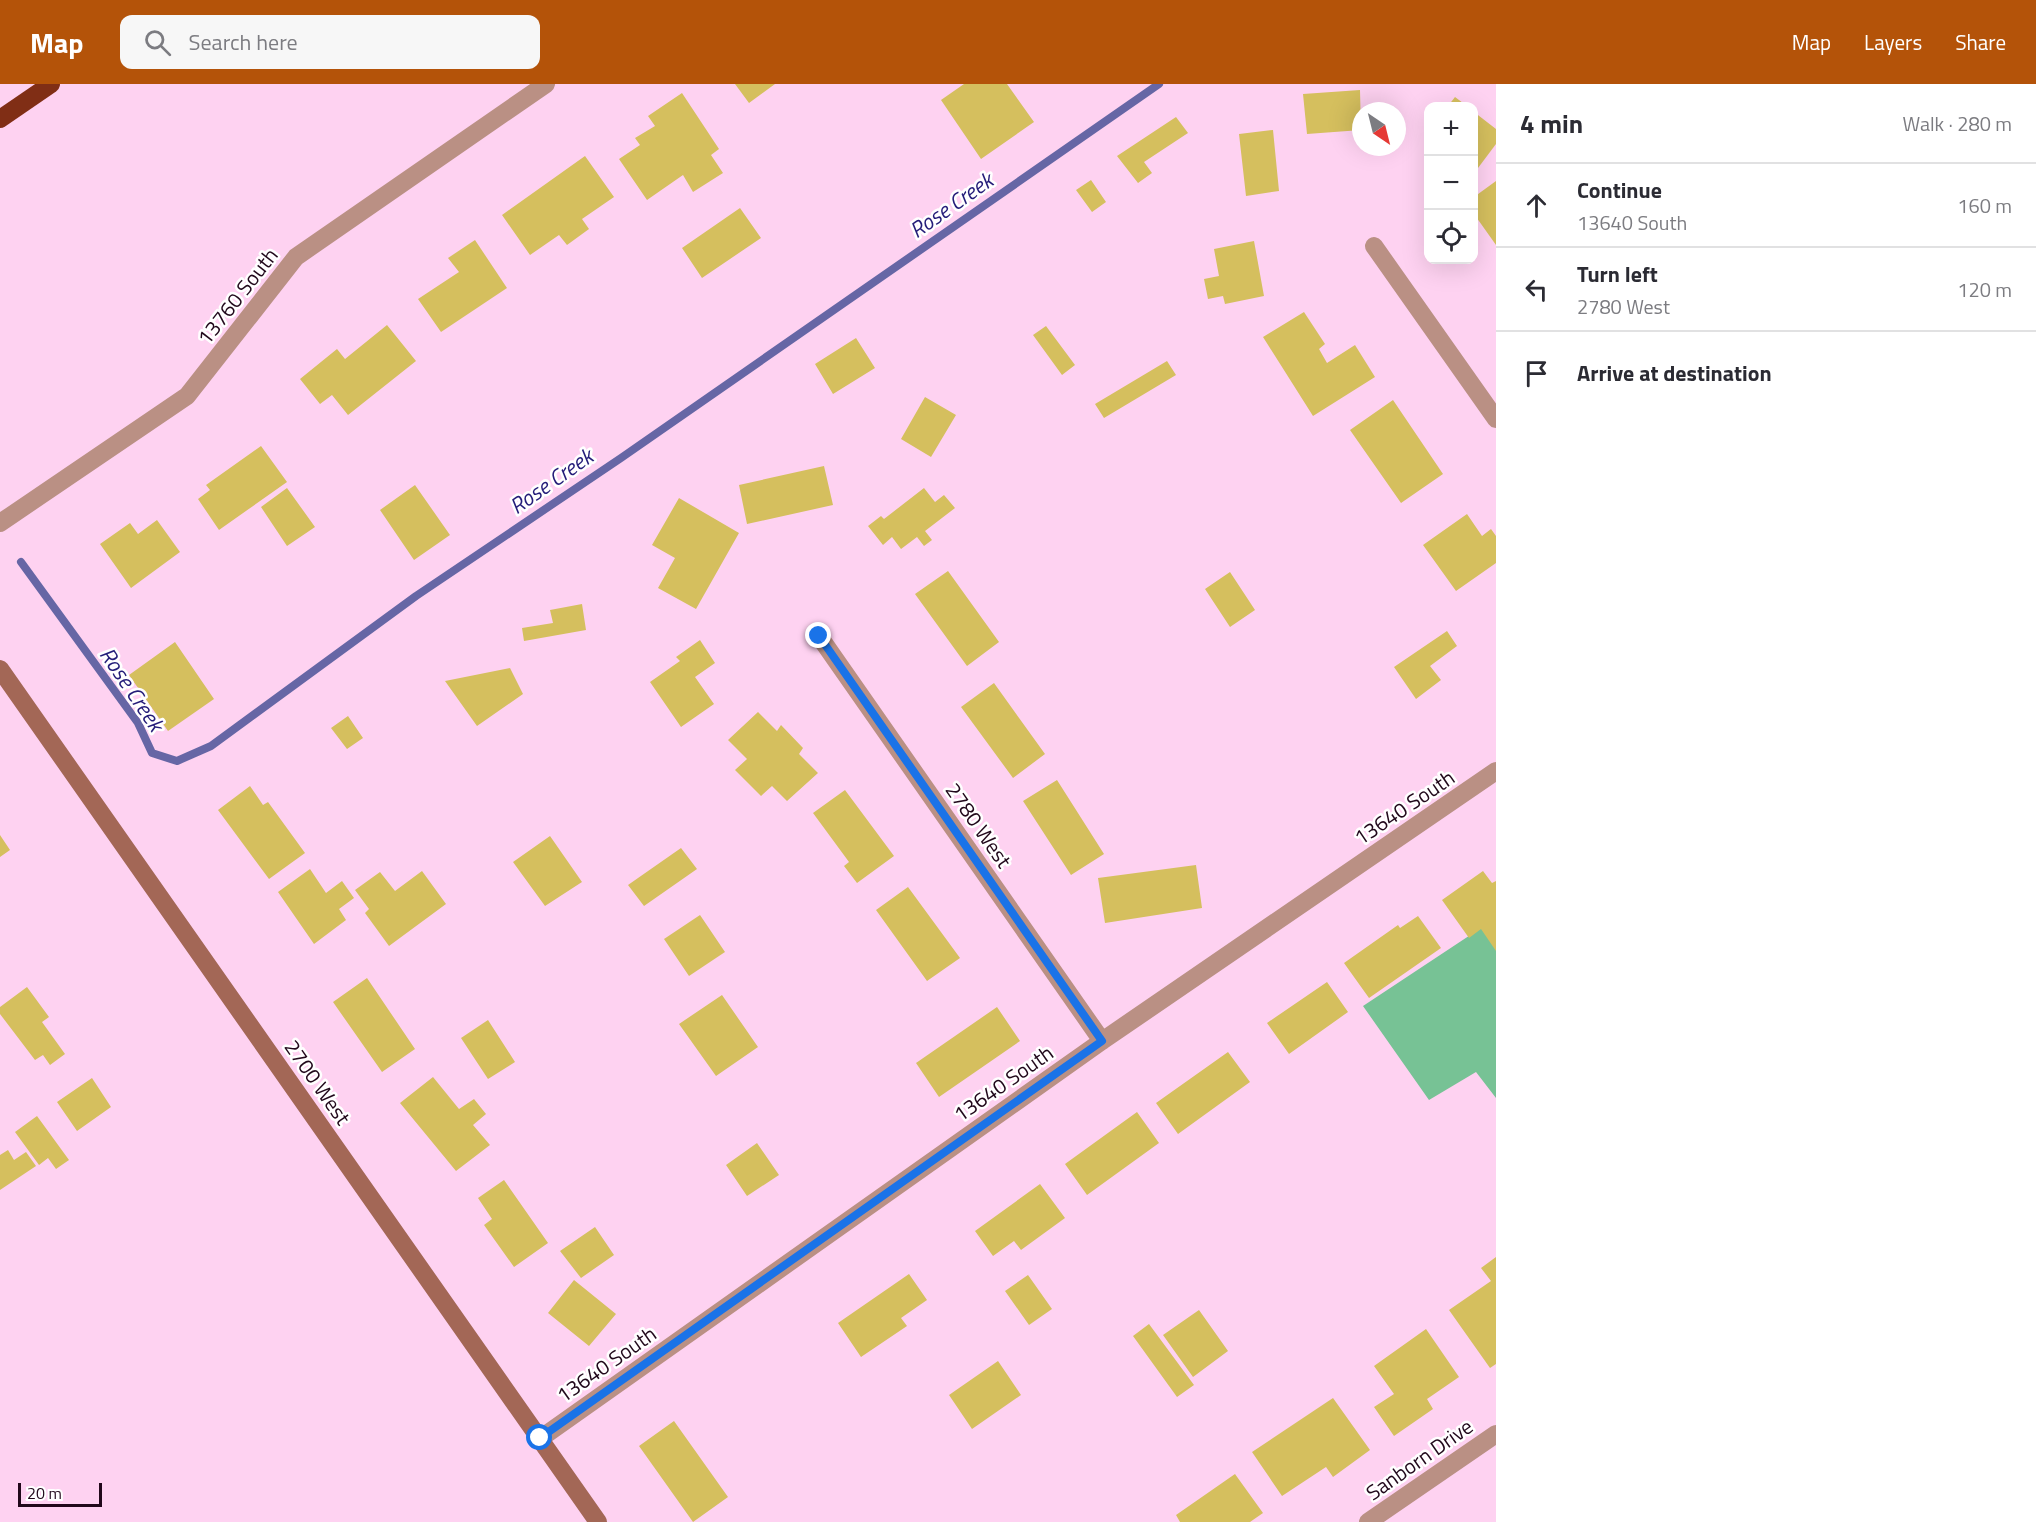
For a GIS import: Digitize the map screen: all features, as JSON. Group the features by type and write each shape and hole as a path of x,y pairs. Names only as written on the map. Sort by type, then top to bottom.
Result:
{"highway":[{"path":"0,119 51,84"}],"main road":[{"name":"2700 West","path":"0,669 598,1522"}],"street":[{"name":"13760 South","path":"0,524 187,396 296,256 546,84"},
{"path":"1374,246 1496,419"},
{"name":"2780 West","path":"819,636 1102,1041"},
{"name":"13640 South","path":"540,1438 1102,1041 1496,771"},
{"name":"Sanborn Drive","path":"1368,1522 1496,1434"}],"green space":[{"path":"1496,918 1496,1098 1476,1072 1429,1100 1363,1006"}],"building":[{"path":"735,84 775,84 749,103"},
{"path":"964,84 1007,84 1034,122 981,159 941,100"},
{"path":"1360,90 1360,102 1352,102 1352,131 1307,134 1303,94"},
{"path":"682,93 719,149 711,155 723,173 693,192 683,175 647,200 619,159 640,145 635,138 655,126 648,116"},
{"path":"1455,97 1462,102 1451,102"},
{"path":"1478,115 1496,129 1496,144 1478,168"},
{"path":"1176,117 1188,133 1144,162 1152,173 1138,183 1117,156"},
{"path":"1273,130 1279,191 1246,196 1239,134"},
{"path":"585,156 614,197 582,219 589,229 567,245 559,235 530,255 502,215"},
{"path":"1091,180 1106,202 1092,212 1076,190"},
{"path":"1496,181 1496,245 1478,220 1478,194"},
{"path":"740,208 761,238 702,278 682,248"},
{"path":"475,240 507,288 441,332 418,299 459,272 448,258"},
{"path":"1254,241 1264,296 1225,304 1223,296 1208,299 1204,279 1219,276 1214,249"},
{"path":"1304,312 1325,344 1319,349 1327,363 1355,345 1375,377 1313,416 1263,337"},
{"path":"387,325 416,361 348,415 332,395 320,404 300,379 337,349 345,359"},
{"path":"1046,326 1075,365 1062,375 1033,335"},
{"path":"856,338 875,368 833,394 815,364"},
{"path":"1167,361 1176,375 1104,418 1095,404"},
{"path":"925,397 956,415 931,457 901,439"},
{"path":"1393,400 1443,474 1401,503 1350,430"},
{"path":"261,446 287,482 219,530 198,499 210,490 206,485"},
{"path":"824,466 833,505 747,524 739,485"},
{"path":"415,485 450,535 414,560 380,510"},
{"path":"287,488 315,527 287,546 261,507"},
{"path":"924,488 935,502 944,495 955,508 925,531 932,540 924,546 917,537 901,549 892,537 883,545 868,526 881,516 884,519"},
{"path":"679,498 739,533 696,609 658,588 675,558 652,545"},
{"path":"1467,514 1482,536 1491,529 1496,536 1496,563 1456,591 1423,545"},
{"path":"157,520 180,552 131,588 100,544 130,523 138,534"},
{"path":"948,571 999,642 967,666 915,594"},
{"path":"1230,572 1255,610 1230,627 1205,589"},
{"path":"582,604 586,630 524,641 522,628 553,623 550,610"},
{"path":"1447,631 1457,646 1430,666 1441,680 1416,699 1394,667"},
{"path":"700,640 715,663 695,677 714,704 681,727 650,682 680,661 676,657"},
{"path":"175,642 214,699 168,731 129,675"},
{"path":"510,668 523,694 477,726 445,681"},
{"path":"994,683 1045,754 1013,778 961,707"},
{"path":"758,712 777,731 781,725 803,748 799,754 818,773 787,801 772,786 761,796 735,770 747,759 728,740"},
{"path":"348,716 363,738 347,749 331,728"},
{"path":"1057,780 1104,854 1071,875 1023,801"},
{"path":"250,786 263,805 268,802 305,853 269,879 218,810"},
{"path":"845,790 894,856 857,883 844,866 849,862 813,813"},
{"path":"0,835 10,850 0,857"},
{"path":"550,836 582,882 545,906 513,862"},
{"path":"681,848 697,869 644,906 628,885"},
{"path":"1196,865 1202,908 1105,923 1098,878"},
{"path":"310,869 326,893 342,881 354,898 339,909 346,920 314,944 278,892"},
{"path":"422,871 446,904 389,946 365,913 369,909 355,890 380,872 395,891"},
{"path":"1483,871 1492,883 1496,881 1496,951 1481,929 1469,938 1442,900"},
{"path":"908,887 960,958 927,981 876,910"},
{"path":"700,915 725,952 689,976 664,939"},
{"path":"1418,916 1441,948 1369,998 1344,963 1398,925 1400,928"},
{"path":"367,978 415,1049 382,1072 333,1002"},
{"path":"1327,982 1348,1012 1289,1054 1267,1023"},
{"path":"27,987 49,1017 42,1022 65,1054 50,1065 43,1055 35,1060 0,1014 0,1007"},
{"path":"722,995 758,1047 716,1076 679,1024"},
{"path":"997,1007 1020,1041 939,1097 916,1063"},
{"path":"488,1020 515,1062 488,1079 461,1038"},
{"path":"1228,1052 1250,1082 1178,1134 1156,1103"},
{"path":"433,1077 459,1109 474,1099 486,1114 473,1125 490,1145 456,1171 400,1103"},
{"path":"92,1078 111,1107 77,1131 57,1102"},
{"path":"1137,1112 1159,1143 1087,1195 1065,1164"},
{"path":"37,1116 69,1160 56,1169 48,1158 39,1165 15,1132"},
{"path":"757,1143 779,1175 747,1196 726,1165"},
{"path":"8,1150 14,1160 26,1152 36,1166 0,1190 0,1155"},
{"path":"504,1180 548,1243 514,1267 484,1225 492,1219 478,1198"},
{"path":"1040,1184 1065,1218 1021,1250 1014,1241 993,1256 975,1231"},
{"path":"595,1227 614,1255 581,1278 560,1251"},
{"path":"1496,1257 1496,1364 1490,1368 1449,1310 1491,1281 1481,1268"},
{"path":"909,1274 927,1300 901,1318 907,1326 861,1357 838,1323"},
{"path":"1028,1275 1052,1309 1029,1325 1005,1291"},
{"path":"574,1280 616,1314 589,1346 548,1313"},
{"path":"1199,1310 1228,1351 1193,1377 1163,1335"},
{"path":"1149,1324 1194,1385 1177,1397 1133,1336"},
{"path":"1426,1329 1459,1377 1427,1399 1433,1409 1394,1436 1374,1407 1394,1394 1374,1366"},
{"path":"998,1361 1021,1395 972,1429 949,1395"},
{"path":"1333,1398 1370,1450 1333,1477 1326,1467 1282,1496 1252,1452"},
{"path":"674,1421 728,1497 693,1522 639,1446"},
{"path":"1235,1474 1263,1513 1250,1522 1180,1522 1176,1515"}],"waterway":[{"name":"Rose Creek","path":"21,562 138,723 152,753 177,761 211,746 416,596 621,458 1159,84"}],"route":[{"path":"540,1438 1102,1041 819,636"}]}
